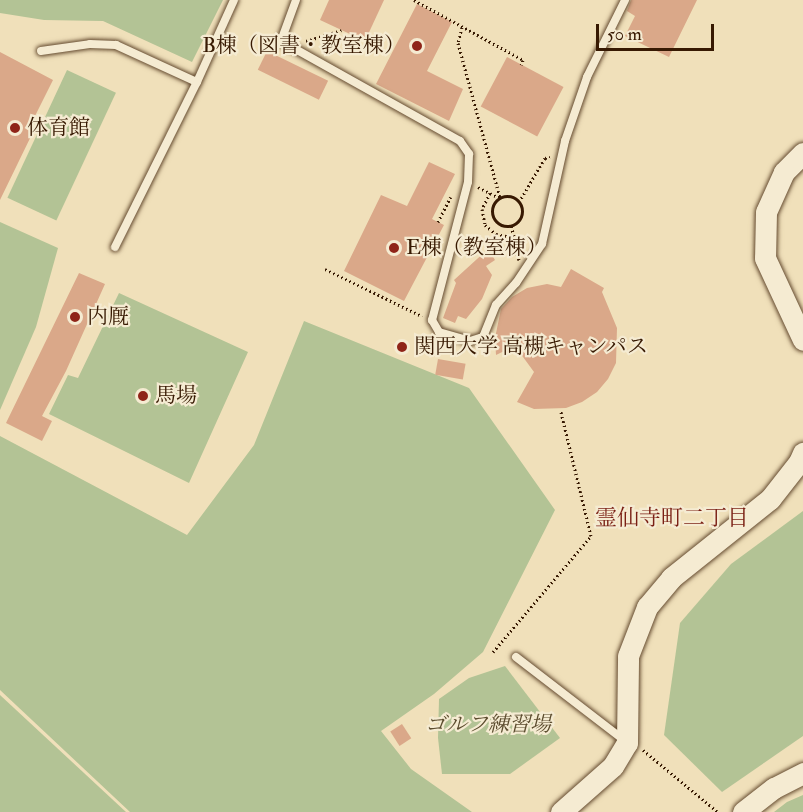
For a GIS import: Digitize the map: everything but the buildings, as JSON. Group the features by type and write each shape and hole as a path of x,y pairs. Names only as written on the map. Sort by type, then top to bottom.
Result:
{"street":[{"path":"803,153 784,172 766,212 765,258 803,340"},
{"path":"561,812 633,745 628,657 646,607 671,578 770,499 803,453"},
{"path":"743,812 774,788 803,774"}],"lane":[{"path":"115,247 197,82 234,0"},
{"path":"296,0 281,40 460,141 469,154 468,182 432,320 439,332 466,341 483,337 496,305 542,244 563,152 587,77 625,0"},
{"path":"41,51 90,45 116,45 197,82"},
{"path":"516,657 633,745"}],"path":[{"path":"414,0 523,60 521,65"},
{"path":"462,27 458,44 501,198"},
{"path":"290,46 341,30"},
{"path":"519,202 545,158 563,152"},
{"path":"468,182 501,198 510,197 519,202 522,211 519,220 506,226 497,223 492,214 493,205 501,198"},
{"path":"490,193 482,209 485,225 496,234 512,237 522,273"},
{"path":"325,268 432,320"},
{"path":"493,652 591,536 561,412"},
{"path":"633,745 718,812"}],"green space":[{"path":"0,0 223,0 192,62 103,21 44,20 0,13"},
{"path":"67,70 116,93 56,221 7,198"},
{"path":"0,222 58,248 36,327 0,410"},
{"name":"馬場","path":"119,293 248,352 189,483 49,414 68,375 78,378"},
{"path":"304,321 469,388 555,510 483,652 434,694 381,731 411,769 472,812 130,812 0,690 0,436 187,535 254,445"},
{"path":"803,511 803,736 722,792 664,735 680,623 731,564"},
{"name":"ゴルフ練習場","path":"505,666 560,738 510,774 442,774 438,738 439,699 469,678"},
{"path":"0,695 126,812 0,812"},
{"path":"803,795 803,812 774,812 787,802"}],"place":[{"name":"B棟（図書・教室棟）","path":"417,46"},
{"name":"体育館","path":"15,128"},
{"name":"E棟（教室棟）","path":"394,248"},
{"name":"内厩","path":"75,317"},
{"name":"関西大学 高槻キャンパス","path":"402,347"},
{"name":"馬場","path":"143,396"}],"district":[{"name":"霊仙寺町二丁目","path":"672,519"}]}
